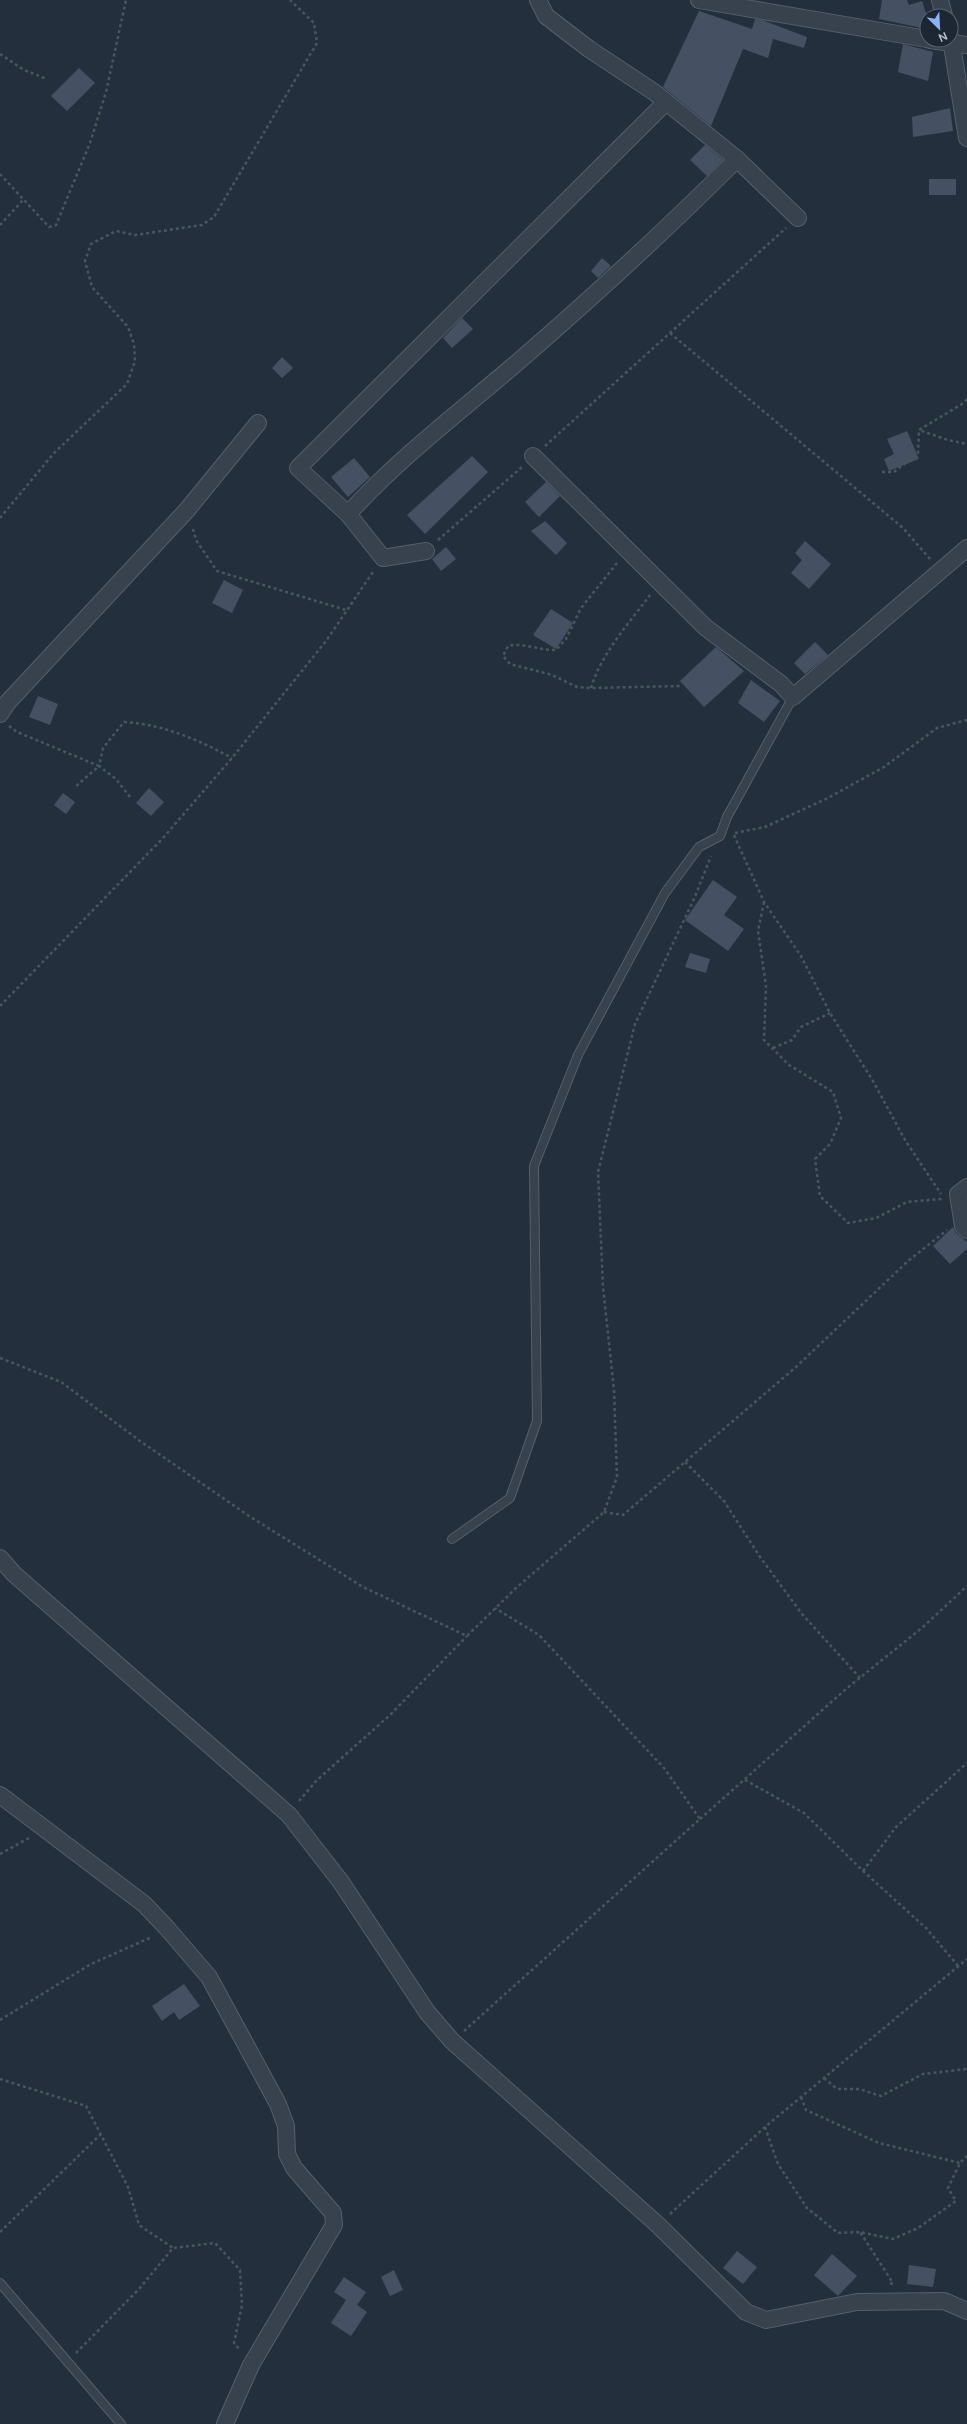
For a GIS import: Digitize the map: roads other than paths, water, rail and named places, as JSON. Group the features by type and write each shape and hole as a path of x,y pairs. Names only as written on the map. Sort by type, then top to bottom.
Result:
{"street":[{"path":"538,0 546,16 589,49 654,92 737,159 798,218"},
{"path":"699,0 919,39"},
{"path":"958,48 967,138"},
{"path":"426,551 383,558 348,514 298,468 666,102"},
{"path":"348,514 379,480 538,344 655,239 737,159"},
{"path":"4,719 8,702 187,510 258,424"},
{"path":"533,456 705,627 781,684 793,697 967,548"},
{"path":"963,1218 958,1194 967,1187"},
{"path":"0,1558 14,1574 289,1815 341,1882 426,2012 452,2041 658,2225 746,2312 766,2320 857,2302 944,2301 967,2311"},
{"path":"0,1795 144,1904 209,1977 278,2104 286,2126 287,2154 294,2168 333,2213 334,2225 251,2365 225,2424"}],"lane":[{"path":"452,1539 510,1498 537,1421 534,1166 578,1055 665,893 699,847 720,836 727,817 793,697"},
{"path":"0,2283 25,2314 68,2361 88,2388 121,2424"}]}
